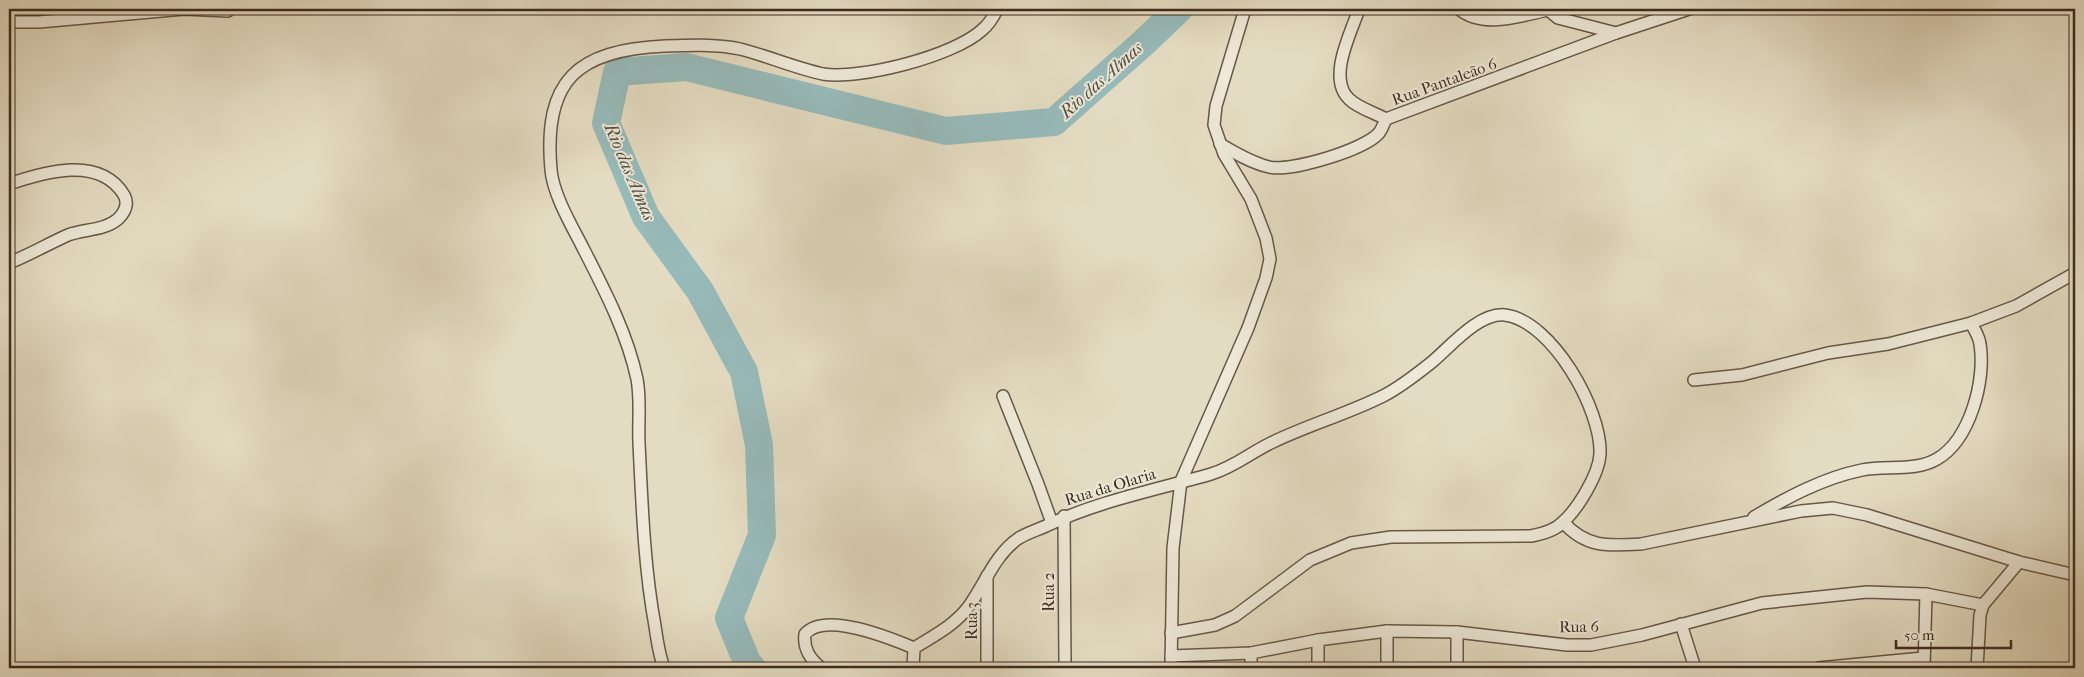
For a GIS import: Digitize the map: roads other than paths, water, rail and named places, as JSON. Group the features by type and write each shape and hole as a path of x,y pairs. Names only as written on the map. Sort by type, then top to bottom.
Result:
{"street":[{"path":"9,22 39,22 184,9 228,10"},
{"path":"664,668 650,600 640,480 638,432 640,402 637,379 629,352 606,293 565,213 551,175 549,141 556,101 566,82 581,67 597,58 610,54 652,46 687,45 738,48 824,74 847,75 894,66 956,47 982,30 997,9"},
{"path":"1171,668 1173,548 1181,481 1248,328 1266,278 1270,259 1266,238 1251,199 1220,144 1214,124 1216,106 1245,9"},
{"path":"1359,9 1341,62 1340,84 1342,92 1350,100 1386,119"},
{"path":"1459,9 1470,17 1478,19 1516,17 1548,9 1558,18 1587,24 1616,34"},
{"name":"Rua Pantaleão 6","path":"1220,144 1241,156 1268,167 1290,167 1312,162 1356,147 1379,133 1386,119 1689,9"},
{"path":"9,184 33,175 63,171 94,171 109,178 126,200 126,207 119,218 113,222 68,235 43,249 9,263"},
{"path":"1694,380 1742,375 1828,353 1888,344 1971,323 2016,306 2075,272"},
{"name":"Rua da Olaria","path":"914,648 953,624 969,605 987,574 1018,539 1064,516 1234,466 1272,442 1385,395 1430,364 1474,324 1503,314 1522,320 1562,355 1581,390 1596,427 1600,442 1600,457 1595,474 1563,522"},
{"path":"1746,522 1797,493 1840,476 1878,468 1923,464 1945,454 1957,442 1963,431 1982,371 1980,341 1971,323"},
{"path":"1003,396 1052,523"},
{"path":"1171,633 1215,626 1236,616 1310,560 1351,543 1392,537 1531,536 1553,530 1563,522 1572,532 1584,540 1611,545 1641,544 1814,509 1833,508 1848,510 2019,562 2075,575"},
{"name":"Rua 2","path":"1064,516 1065,668"},
{"path":"1977,668 1980,615 1983,605 2019,562"},
{"name":"Rua 3","path":"987,574 987,668"},
{"name":"Rua 6","path":"1171,656 1251,653 1318,640 1387,631 1457,632 1567,645 1591,645 1642,635 1762,602 1867,592 1926,594 1983,605"},
{"path":"1818,668 1924,663 1926,594"},
{"path":"1681,624 1695,668"},
{"path":"818,666 806,650 804,643 805,634 818,626 859,628 914,648 913,668"},
{"path":"1387,631 1387,668"},
{"path":"1457,632 1457,668"},
{"path":"1318,640 1318,668"},
{"path":"1251,653 1251,668"}],"waterway":[{"name":"Rio das Almas","path":"752,668 749,667 729,618 762,535 759,445 744,372 700,291 646,217 606,123 617,72 686,67 946,131 1054,122 1179,9"}]}
